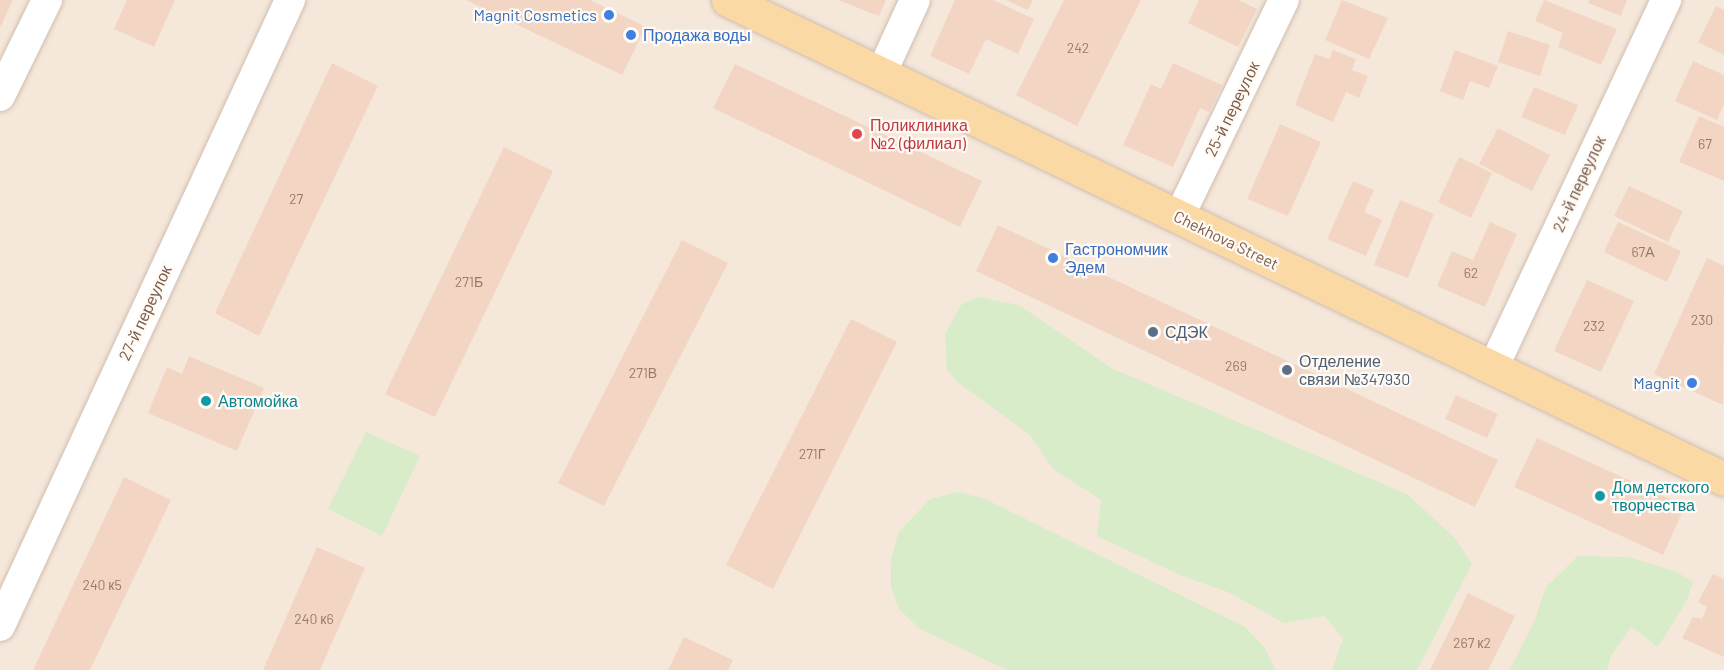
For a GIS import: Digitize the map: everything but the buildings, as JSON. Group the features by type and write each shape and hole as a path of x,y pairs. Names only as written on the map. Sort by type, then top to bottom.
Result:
{"main road":[{"name":"Chekhova Street","path":"728,0 1724,479"}],"street":[{"path":"0,96 47,0"},
{"name":"27-й переулок","path":"0,626 290,0"},
{"path":"881,74 915,0"},
{"name":"25-й переулок","path":"1179,217 1284,0"},
{"name":"24-й переулок","path":"1493,368 1666,0"}],"shaded area":[{"path":"0,0 1724,0 1724,670 0,670"}],"green space":[{"path":"977,297 1019,305 1113,369 1407,494 1455,538 1472,564 1417,670 1332,670 1343,639 1325,616 1284,623 1228,592 1182,576 1097,536 1101,500 1053,469 1030,435 957,382 947,370 945,334 961,305"},
{"path":"366,432 420,456 382,536 328,509"},
{"path":"956,492 983,498 1245,627 1264,647 1276,670 1007,670 920,629 899,609 891,587 891,561 898,533 930,499"},
{"path":"1578,556 1628,557 1674,571 1693,581 1687,600 1658,647 1631,627 1611,656 1607,670 1510,670 1534,622 1546,587"}],"place":[{"name":"Magnit Cosmetics","path":"609,15"},
{"name":"Продажа воды","path":"631,35"},
{"name":"Поликлиника №2 (филиал)","path":"857,134"},
{"name":"Гастрономчик Эдем","path":"1053,258"},
{"name":"СДЭК","path":"1153,332"},
{"name":"Отделение связи №347930","path":"1287,370"},
{"name":"Magnit","path":"1692,383"},
{"name":"Автомойка","path":"206,401"},
{"name":"Дом детского творчества","path":"1600,496"}]}
